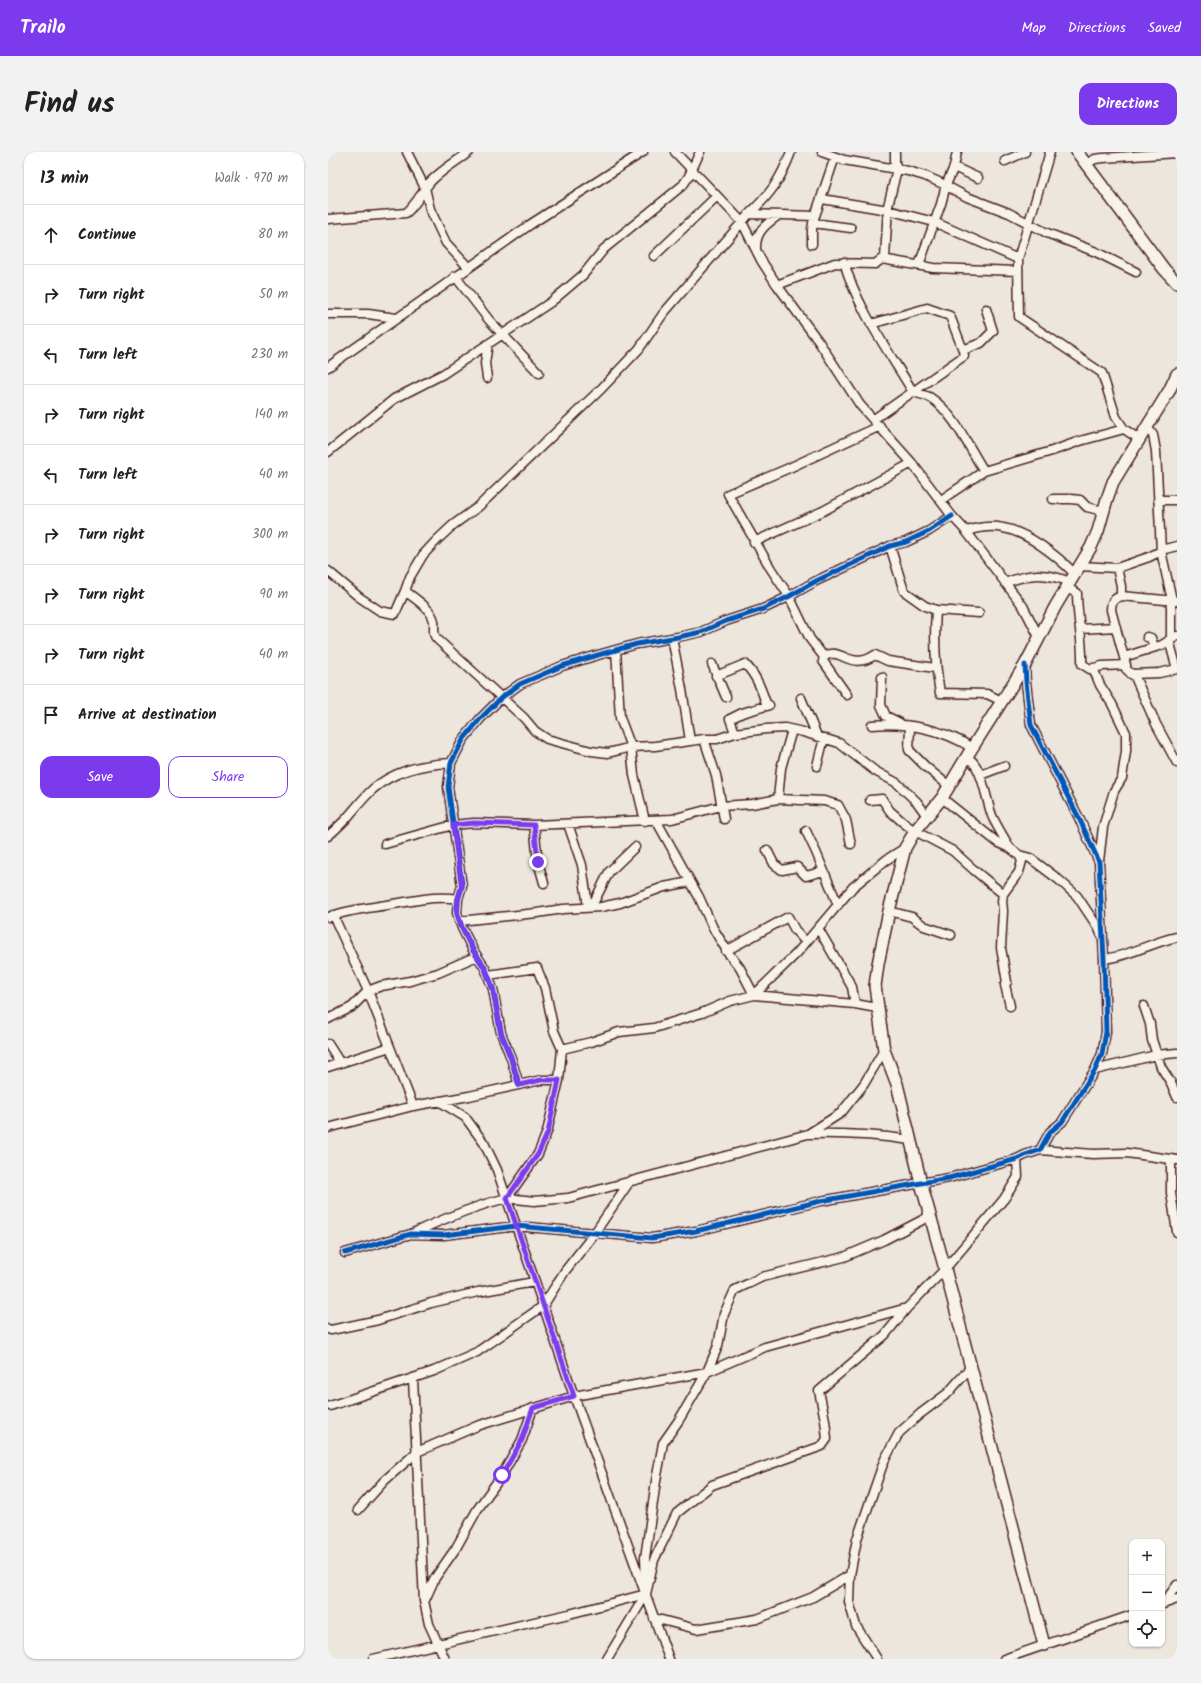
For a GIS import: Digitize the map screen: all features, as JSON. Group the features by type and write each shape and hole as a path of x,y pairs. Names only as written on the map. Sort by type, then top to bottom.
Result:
{"main road":[{"path":"1077,152 1164,269 1177,283"},
{"path":"1044,1645 896,1084 884,1050 875,986 889,911 906,848 915,831 942,798 1025,664 1038,637 1095,536 1113,482 1147,427 1177,374"}],"street":[{"path":"407,152 425,188 430,209 446,243 468,267"},
{"path":"328,219 406,213 413,207 432,179 469,152"},
{"path":"328,367 531,224 643,152"},
{"path":"675,152 742,222 776,285 820,342 860,405 874,418 912,463 952,516 966,531 1023,606 1038,637"},
{"path":"328,452 394,398 443,374 551,302 586,272 604,250 682,185 690,176 700,152"},
{"path":"328,571 359,597 380,611 395,614 410,577 420,560 437,540 453,525 478,507 601,389 639,349 663,314 749,214 776,186 791,152"},
{"path":"822,152 835,158 925,176 967,197 1009,212 1047,233 1096,252 1136,272"},
{"path":"776,285 828,265 844,262 876,264 882,259 886,258 888,210 897,170 895,152"},
{"path":"919,265 954,167 957,152"},
{"path":"1005,161 1025,152"},
{"path":"1050,152 1018,260 1019,317 1102,373 1116,417 1124,429 1139,438"},
{"path":"1086,164 1095,159 1103,158 1177,153"},
{"path":"812,244 814,219 835,158"},
{"path":"954,167 978,178"},
{"path":"654,256 717,196"},
{"path":"822,199 888,210 934,222 1018,260"},
{"path":"749,214 779,215 814,219 851,228"},
{"path":"756,250 756,241 759,233 767,223 779,215"},
{"path":"1006,270 1007,255"},
{"path":"882,259 933,268 1018,271"},
{"path":"844,262 850,282 871,324 913,392 929,397 941,406 950,417 984,471"},
{"path":"456,276 480,308 539,373"},
{"path":"871,324 927,308 950,316 964,350 964,356 874,418"},
{"path":"964,350 981,343 993,331 986,309"},
{"path":"328,314 368,314 396,318"},
{"path":"487,378 486,363 488,344"},
{"path":"847,695 823,661 824,657 810,639 789,596 754,542 728,494 880,426"},
{"path":"1147,427 1153,435 1156,451 1161,551 1175,601"},
{"path":"941,500 984,471 1124,429"},
{"path":"754,542 818,513 912,463"},
{"path":"1053,499 1080,500 1087,507 1103,511"},
{"path":"1158,500 1177,500"},
{"path":"519,1085 511,1058 501,1033 493,989 488,975 462,928 457,913 458,899 462,886 448,787 451,763 463,740 480,719 501,698 520,684 562,666 637,644 701,632 726,621 763,609 816,581 890,546 906,542 952,516"},
{"path":"966,531 990,527 1002,528 1013,531 1047,550 1072,578 1076,593 1077,614 1082,648 1082,664 1090,669 1125,661 1173,638"},
{"path":"890,546 904,591 925,606 936,610 979,613"},
{"path":"1005,583 1019,577 1037,574 1072,578 1117,568 1149,558 1161,551 1177,546"},
{"path":"1117,568 1121,586 1121,596"},
{"path":"405,591 429,612 434,620 434,636 524,718 535,731 547,739 596,752 608,753 631,747 655,746 704,739 717,739 735,733 785,728 839,743 875,771 897,783 917,802 927,816"},
{"path":"1175,601 1121,596 1115,598 1111,604 1126,669 1135,677 1164,742 1177,763"},
{"path":"1131,674 1159,673 1177,669 1171,605 1175,601"},
{"path":"936,610 934,641 935,668 940,693 986,694 1002,701"},
{"path":"1080,629 1116,627"},
{"path":"1147,637 1151,638 1154,647"},
{"path":"672,638 690,741"},
{"path":"1173,638 1177,651"},
{"path":"616,650 620,718 631,747 634,775 645,821"},
{"path":"824,657 829,653 838,653 845,659 858,661 868,659 875,655 888,661 935,668"},
{"path":"712,664 726,697"},
{"path":"716,676 745,664 751,670 758,682 768,706 742,712 730,719 735,733"},
{"path":"1025,664 1031,725 1099,862"},
{"path":"1040,1150 1050,1132 1062,1122 1096,1070 1105,1043 1104,959 1099,862 1103,827 1114,791 1122,778 1126,751 1126,733 1112,704 1100,685 1093,668"},
{"path":"882,677 881,705 886,716 907,725"},
{"path":"801,698 820,737 817,766"},
{"path":"872,724 885,723 907,725 940,733 963,742 972,748"},
{"path":"907,725 909,750 926,767 949,786"},
{"path":"778,800 782,768 792,730"},
{"path":"704,739 716,775 724,819"},
{"path":"966,757 973,763 980,775 992,817 1010,848"},
{"path":"328,836 346,819 373,789 386,779 413,769 451,763"},
{"path":"980,775 1004,766"},
{"path":"942,798 997,842 1010,848 1019,855 1030,858 1058,879 1077,896 1099,928 1103,943"},
{"path":"870,800 882,799 890,811 915,831 953,852 1003,894"},
{"path":"385,844 453,825 474,823 534,825 672,819 721,806 752,804 778,800 824,801 838,805 846,820 851,844"},
{"path":"656,820 690,882 712,928 740,968 754,995"},
{"path":"568,824 582,865 588,907"},
{"path":"534,825 538,862 544,883"},
{"path":"806,831 838,906"},
{"path":"588,907 595,900 610,872 635,847"},
{"path":"754,995 797,953 853,887 869,872 906,848"},
{"path":"767,850 774,864 782,870 797,867 806,876 824,871"},
{"path":"1010,1006 1005,985 1007,982 1001,948 1003,894 1018,872 1022,861 1019,855"},
{"path":"459,921 588,907 602,907 620,903 664,887 690,882"},
{"path":"413,1106 368,991 331,916 369,907 438,897 458,899"},
{"path":"889,911 912,917 924,926 951,935"},
{"path":"726,950 788,917 795,930 806,942"},
{"path":"818,928 852,987 855,1004"},
{"path":"1104,959 1130,953 1177,936"},
{"path":"328,1019 352,1007 368,991 381,986 410,981 438,973 477,956"},
{"path":"488,975 537,968 545,988 554,1031 562,1049 559,1080 548,1132 538,1154 507,1198"},
{"path":"562,1049 591,1042 619,1032 654,1028 702,1013 730,1001 754,995 855,1004 877,1008"},
{"path":"1144,1006 1150,1024 1152,1040 1160,1067 1171,1083 1177,1097"},
{"path":"328,1044 340,1063"},
{"path":"328,1067 390,1048"},
{"path":"808,1134 841,1113 864,1084 884,1050"},
{"path":"1096,1070 1156,1055 1177,1053"},
{"path":"328,1128 413,1106 469,1096 541,1080 559,1080"},
{"path":"438,1101 464,1117 484,1143 497,1170 574,1396 669,1659"},
{"path":"345,1253 411,1234 446,1218 484,1204 507,1198 534,1201 568,1198 808,1134 838,1133 911,1140"},
{"path":"411,1234 444,1235 516,1226 652,1238 696,1231 821,1201 921,1183 1017,1160 1025,1154 1040,1150 1093,1154 1127,1153 1174,1159 1171,1193 1177,1232"},
{"path":"607,1659 646,1594 654,1560 677,1513 712,1485 822,1446 827,1439 819,1391 885,1336 908,1308 945,1269 1004,1199 1018,1177 1017,1160"},
{"path":"330,1406 413,1379 477,1352 543,1306 565,1271 594,1234 630,1181"},
{"path":"646,1594 645,1558 663,1443 679,1420 706,1372 718,1346 724,1314 735,1290 762,1277 844,1257 884,1240 930,1216"},
{"path":"328,1329 331,1330 378,1320 444,1300 534,1282"},
{"path":"358,1510 384,1481 417,1452 478,1426 574,1396 706,1372 765,1347 908,1308"},
{"path":"876,1659 856,1626 849,1602 850,1575 856,1539 884,1461 899,1433 920,1414 948,1393 970,1368"},
{"path":"413,1379 424,1601 429,1624 445,1659"},
{"path":"424,1601 435,1578 456,1548 477,1510 502,1475 522,1440 533,1408"},
{"path":"654,1618 696,1629 757,1619 813,1597 850,1575"},
{"path":"1165,1600 1177,1584"},
{"path":"373,1659 569,1614 646,1594"},
{"path":"1165,1603 1177,1599"},
{"path":"1004,1659 1021,1656 1044,1645 1129,1616"}],"cycle path":[{"path":"519,1085 511,1058 501,1033 493,989 485,968 473,950 462,928 457,913 458,899 462,886 448,787 451,763 463,740 480,719 501,698 520,684 562,666 637,644 701,632 726,621 763,609 816,581 890,546 906,542 929,531 952,516"},
{"path":"345,1253 411,1234 444,1235 516,1226 652,1238 696,1231 821,1201 949,1178 1017,1159 1040,1150 1050,1132 1062,1122 1095,1070 1102,1054 1106,1032 1104,959 1099,862 1079,818 1031,725 1025,665"}],"route":[{"path":"502,1475 522,1440 533,1408 574,1396 531,1273 507,1198 538,1154 548,1132 559,1080 541,1080 519,1085 511,1058 501,1033 493,989 485,968 473,950 462,928 457,913 458,899 462,886 453,825 474,823 534,825 538,862"}]}
